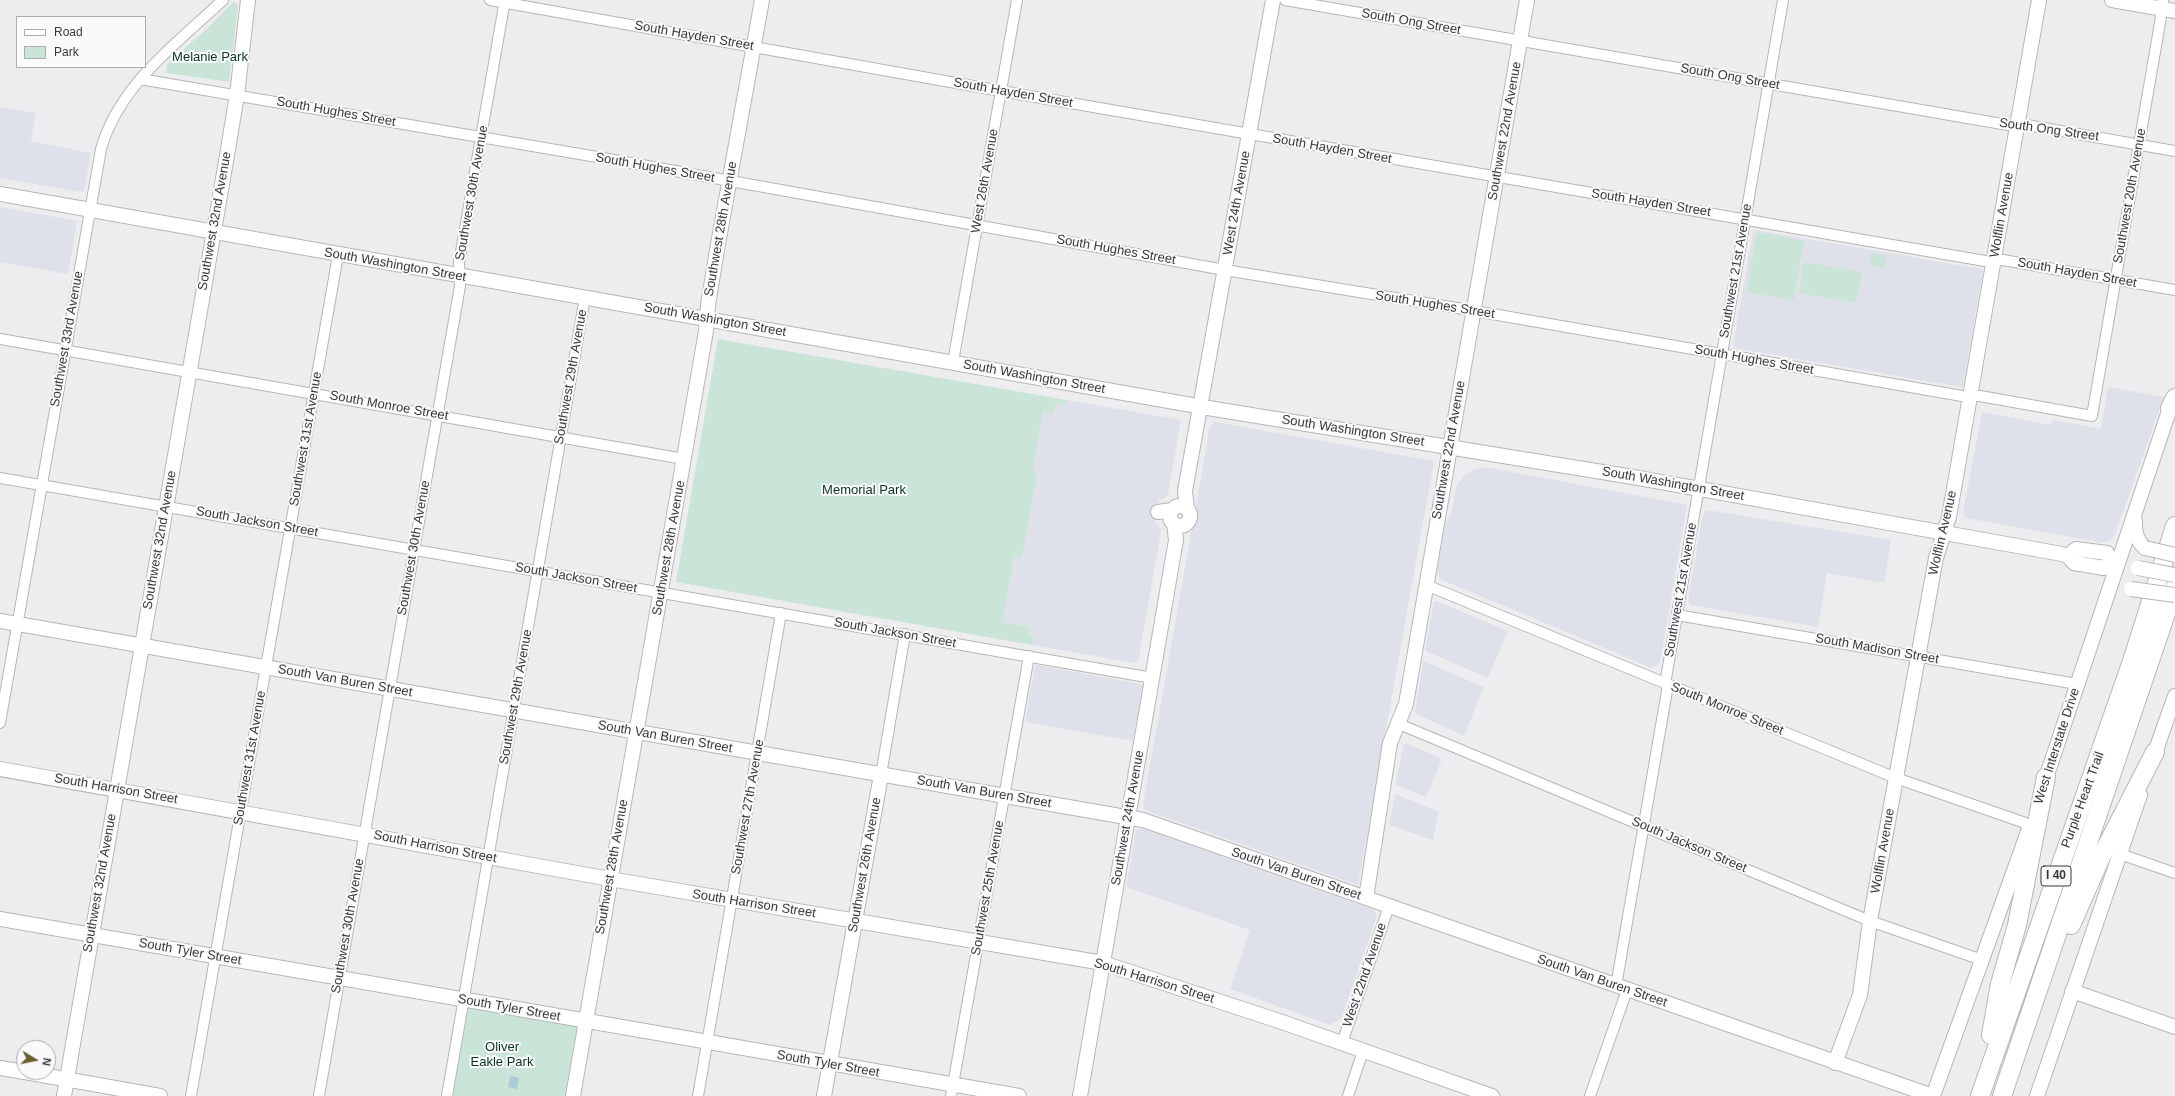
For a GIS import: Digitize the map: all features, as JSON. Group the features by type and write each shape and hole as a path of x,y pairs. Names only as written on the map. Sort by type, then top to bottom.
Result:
{"highway":[{"name":"Purple Heart Trail","path":"1980,1094 2132,661 2175,526"},
{"name":"Purple Heart Trail","path":"2002,1096 2175,587"},
{"path":"2023,1032 2101,857 2155,752"},
{"path":"1980,1094 2000,984 2017,925 2046,778"}],"main road":[{"name":"Southwest 32nd Avenue","path":"64,1096 90,936 142,647 237,95 248,0"},
{"name":"Southwest 28th Avenue","path":"573,1096 706,331 717,250 762,0"},
{"name":"West 24th Avenue","path":"1200,406 1273,0"},
{"name":"Southwest 22nd Avenue","path":"1366,898 1390,743 1406,704 1475,311 1496,178 1527,0"},
{"name":"Wolflin Avenue","path":"1835,1063 1860,995 1870,921 1936,558 1948,517 2039,0"},
{"path":"2112,0 2166,6"},
{"name":"South Washington Street","path":"0,194 338,255 707,318 1200,406 1699,489 1944,532 2068,556 2074,563 2104,568 2114,563 2175,575"},
{"name":"West Interstate Drive","path":"1933,1096 2031,825 2106,601 2114,563 2134,516 2173,400"},
{"name":"Southwest 24th Avenue","path":"1080,1096 1176,540 1177,516 1185,491 1200,406"},
{"path":"2134,516 2135,533 2138,541 2145,548 2175,555"},
{"path":"2106,601 2119,589 2132,589 2175,595"},
{"name":"South Van Buren Street","path":"0,621 142,647 389,688 1143,820 1933,1096"},
{"path":"2037,1096 2155,752 2172,718 2175,696"},
{"name":"South Harrison Street","path":"0,769 364,833 610,879 1103,963 1342,1043 1492,1096"},
{"name":"Southwest 26th Avenue","path":"824,1096 881,775"},
{"name":"South Tyler Street","path":"0,920 216,956 830,1064 952,1090 1019,1096"},
{"path":"2072,991 2175,1027"},
{"path":"0,1068 16,1071"},
{"path":"56,1077 160,1096"}],"street":[{"name":"Southwest 33rd Avenue","path":"0,723 100,149 106,130 116,111 140,79 223,0"},
{"name":"South Hayden Street","path":"490,0 504,1 1001,91 1496,178 1746,219 1978,260 2003,260 2175,290"},
{"name":"West 26th Avenue","path":"953,362 1017,0"},
{"name":"South Ong Street","path":"1285,0 2008,125 2027,125 2175,151"},
{"name":"Southwest 21st Avenue","path":"1590,1096 1622,988 1644,827 1677,615 1783,0"},
{"name":"Southwest 30th Avenue","path":"319,1096 460,286 459,262 504,1"},
{"name":"Southwest 20th Avenue","path":"2092,416 2139,144 2166,6"},
{"name":"South Hughes Street","path":"140,79 977,225 1225,270 1475,311 1962,396 1970,396 2092,416"},
{"name":"Southwest 31st Avenue","path":"190,1096 216,956 265,667 338,255"},
{"name":"Southwest 29th Avenue","path":"447,1096 585,297"},
{"name":"South Monroe Street","path":"0,339 437,414 684,459"},
{"name":"South Jackson Street","path":"0,478 1152,678"},
{"name":"South Monroe Street","path":"1426,585 1896,778 2031,825"},
{"name":"Southwest 27th Avenue","path":"698,1096 782,613"},
{"name":"South Madison Street","path":"1677,615 2077,684"},
{"name":"Southwest 26th Avenue","path":"881,775 905,634"},
{"name":"Southwest 25th Avenue","path":"952,1090 1029,656"},
{"name":"South Jackson Street","path":"1399,724 1870,921 1982,960"},
{"path":"2120,854 2175,873"},
{"name":"West 22nd Avenue","path":"1342,1043 1389,906"},
{"path":"1348,1096 1364,1051"}],"shaded area":[{"path":"0,107 36,113 31,141 91,153 84,191 82,192 0,178"},
{"path":"0,207 77,221 68,274 0,262"},
{"path":"1755,230 1981,269 1983,272 1963,385 1961,387 1734,348 1733,345 1753,232"},
{"path":"2108,387 2164,397 2114,537 2108,542 2100,542 1966,518 1963,513 1982,412 2051,425 2052,420 2101,429"},
{"path":"1067,400 1181,420 1168,494 1163,499 1159,499 1155,522 1161,528 1160,537 1138,662 1136,663 1032,645 1034,635 1003,622 1014,556 1022,558 1038,471 1033,470 1043,412 1056,403 1066,405"},
{"path":"1215,422 1434,461 1358,885 1147,811 1143,805 1210,426"},
{"path":"1491,468 1687,505 1660,663 1652,668 1440,579 1437,570 1445,525 1452,510 1456,487 1465,475 1472,470"},
{"path":"1707,510 1891,540 1884,583 1827,573 1818,627 1691,605 1688,601 1701,524 1704,512"},
{"path":"1436,601 1508,631 1488,678 1425,651 1434,602"},
{"path":"1423,661 1484,687 1464,736 1415,713"},
{"path":"1036,665 1141,684 1143,686 1133,741 1025,722"},
{"path":"1406,743 1442,759 1426,797 1396,785 1403,745"},
{"path":"1395,794 1439,812 1433,840 1389,825"},
{"path":"1141,828 1374,910 1377,916 1341,1019 1330,1025 1230,989 1250,930 1126,887 1136,830"}],"green space":[{"name":"Melanie Park","path":"235,2 238,6 229,82 166,73 167,64 210,26 232,3"},
{"path":"1757,232 1804,241 1794,300 1746,292"},
{"path":"1871,253 1886,255 1884,268 1869,266"},
{"path":"1804,262 1862,272 1856,303 1799,293"},
{"name":"Memorial Park","path":"718,339 1067,400 1066,405 1056,403 1054,414 1043,412 1033,470 1038,471 1022,558 1014,557 1003,622 1029,627 1028,634 1034,635 1032,645 676,582"},
{"name":"Oliver Eakle Park","path":"468,1006 581,1026 569,1096 452,1096"}],"water":[{"path":"510,1076 519,1078 517,1089 508,1087"}]}
